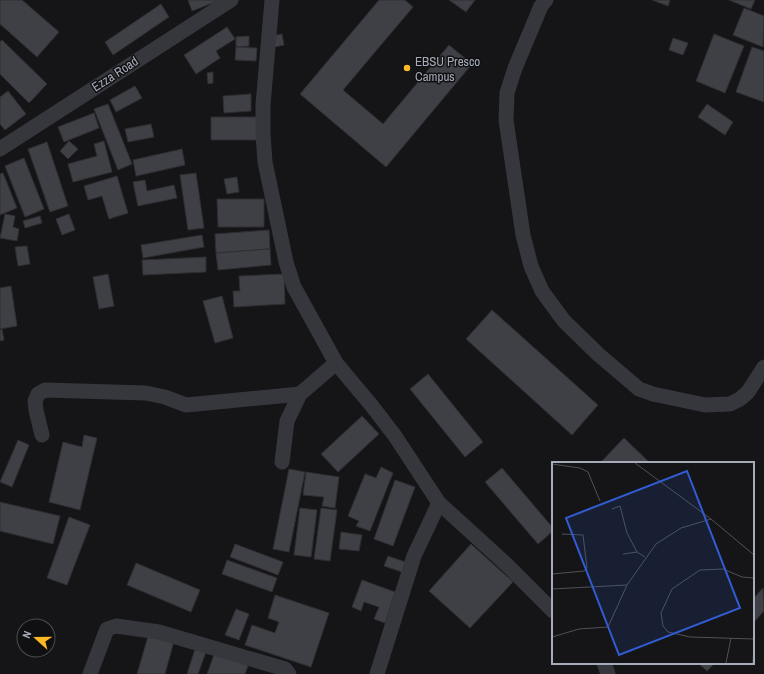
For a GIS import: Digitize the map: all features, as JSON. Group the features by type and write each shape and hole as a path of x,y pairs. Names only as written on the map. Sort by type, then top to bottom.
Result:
{"street":[{"name":"Ezza Road","path":"0,149 231,0"},
{"path":"272,0 263,106 265,162 286,262 294,287 336,363 395,436 439,503 507,565 552,610"},
{"path":"546,0 541,6 515,68 507,93 506,120 523,235 530,266 542,291 564,320 598,355 639,389 653,394 705,405 730,404 740,399 748,392 764,367"},
{"path":"282,462 287,421 300,394 336,363"},
{"path":"42,436 35,401 38,394 45,390 146,393 165,397 186,405 300,394"},
{"path":"377,674 411,564 439,503"},
{"path":"90,674 108,629 116,626 159,632 285,669 289,674"},
{"path":"604,664 608,674"}],"building":[{"path":"0,0 22,0 59,32 37,57 0,24"},
{"path":"188,0 220,0 192,11"},
{"path":"379,0 405,0 413,7 343,90 383,124 449,45 472,64 386,167 300,94"},
{"path":"449,0 475,0 466,12"},
{"path":"652,0 670,0 668,6"},
{"path":"729,0 755,0 751,9"},
{"path":"161,4 169,17 113,55 105,42"},
{"path":"744,8 764,16 763,47 733,35"},
{"path":"227,27 235,39 216,51 220,58 196,74 184,55"},
{"path":"282,34 284,45 274,47 272,36"},
{"path":"714,34 744,46 725,93 696,81"},
{"path":"249,36 249,46 236,47 236,37"},
{"path":"673,38 688,43 683,55 669,50"},
{"path":"2,40 47,84 29,103 0,74 0,42"},
{"path":"236,47 257,48 256,61 235,60"},
{"path":"752,47 764,51 764,102 736,92"},
{"path":"213,72 213,83 208,84 207,73"},
{"path":"135,86 142,98 116,112 110,100"},
{"path":"8,91 26,114 5,130 0,124 0,97"},
{"path":"251,94 251,111 224,113 223,96"},
{"path":"108,104 132,164 118,170 94,109"},
{"path":"707,104 733,122 725,135 698,117"},
{"path":"94,113 99,128 64,142 58,127"},
{"path":"211,117 260,117 259,140 211,140"},
{"path":"151,124 154,137 128,142 125,129"},
{"path":"69,141 78,149 68,159 60,151"},
{"path":"104,141 112,172 73,182 68,164 97,156 94,144"},
{"path":"47,142 68,206 50,212 28,149"},
{"path":"182,149 185,165 136,176 133,160"},
{"path":"24,158 44,209 25,217 5,166"},
{"path":"3,173 17,208 0,215 0,174"},
{"path":"196,173 204,228 188,230 180,175"},
{"path":"117,176 128,213 109,219 102,196 88,200 84,186"},
{"path":"237,177 239,192 227,194 224,179"},
{"path":"145,180 147,191 174,185 177,198 138,206 133,182"},
{"path":"217,199 264,199 264,227 218,227"},
{"path":"5,214 15,216 13,227 19,229 17,241 0,238"},
{"path":"69,214 75,230 62,235 56,219"},
{"path":"40,216 42,223 25,228 23,221"},
{"path":"269,230 270,249 216,253 215,234"},
{"path":"202,235 204,247 143,258 141,245"},
{"path":"27,246 30,264 18,266 15,247"},
{"path":"270,249 271,265 218,270 216,253"},
{"path":"206,257 206,272 143,275 142,260"},
{"path":"108,274 114,306 99,309 93,277"},
{"path":"284,274 285,304 234,307 233,291 240,291 239,276"},
{"path":"11,286 17,326 0,329 0,288"},
{"path":"222,296 233,338 215,343 203,301"},
{"path":"492,310 598,405 572,435 466,339"},
{"path":"2,329 4,340 0,341 0,330"},
{"path":"428,374 483,442 465,457 410,389"},
{"path":"362,416 379,434 338,472 321,454"},
{"path":"84,435 97,438 80,510 49,502 63,442 82,447"},
{"path":"624,438 649,462 601,462"},
{"path":"18,440 29,445 12,487 0,482"},
{"path":"381,467 393,473 370,531 356,526 359,521 348,516 365,474 376,478"},
{"path":"502,468 552,527 552,532 538,544 485,482"},
{"path":"289,469 305,472 289,552 273,549"},
{"path":"306,472 339,477 335,508 322,506 324,497 303,495"},
{"path":"395,480 415,487 393,546 374,539"},
{"path":"0,502 60,516 53,544 0,531"},
{"path":"300,508 317,510 311,557 294,555"},
{"path":"321,508 337,510 330,561 314,559"},
{"path":"69,517 90,525 67,585 47,578"},
{"path":"341,532 362,535 359,551 339,549"},
{"path":"235,544 283,562 278,575 230,557"},
{"path":"471,544 513,582 470,628 429,591"},
{"path":"388,556 405,562 402,572 384,566"},
{"path":"227,560 277,578 272,592 222,574"},
{"path":"136,563 200,590 191,612 127,585"},
{"path":"362,580 395,592 385,623 374,619 379,607 364,602 361,611 352,607"},
{"path":"763,588 764,611 754,622 754,598"},
{"path":"275,595 329,613 311,667 245,645 252,625 275,633 279,622 268,618"},
{"path":"236,609 249,614 239,640 225,635"},
{"path":"149,633 174,641 165,674 137,674"},
{"path":"195,649 206,652 198,674 187,674"},
{"path":"215,652 249,663 245,674 207,674"},
{"path":"699,664 714,664 707,671"}],"place":[{"name":"EBSU Presco Campus","path":"407,68"}]}
